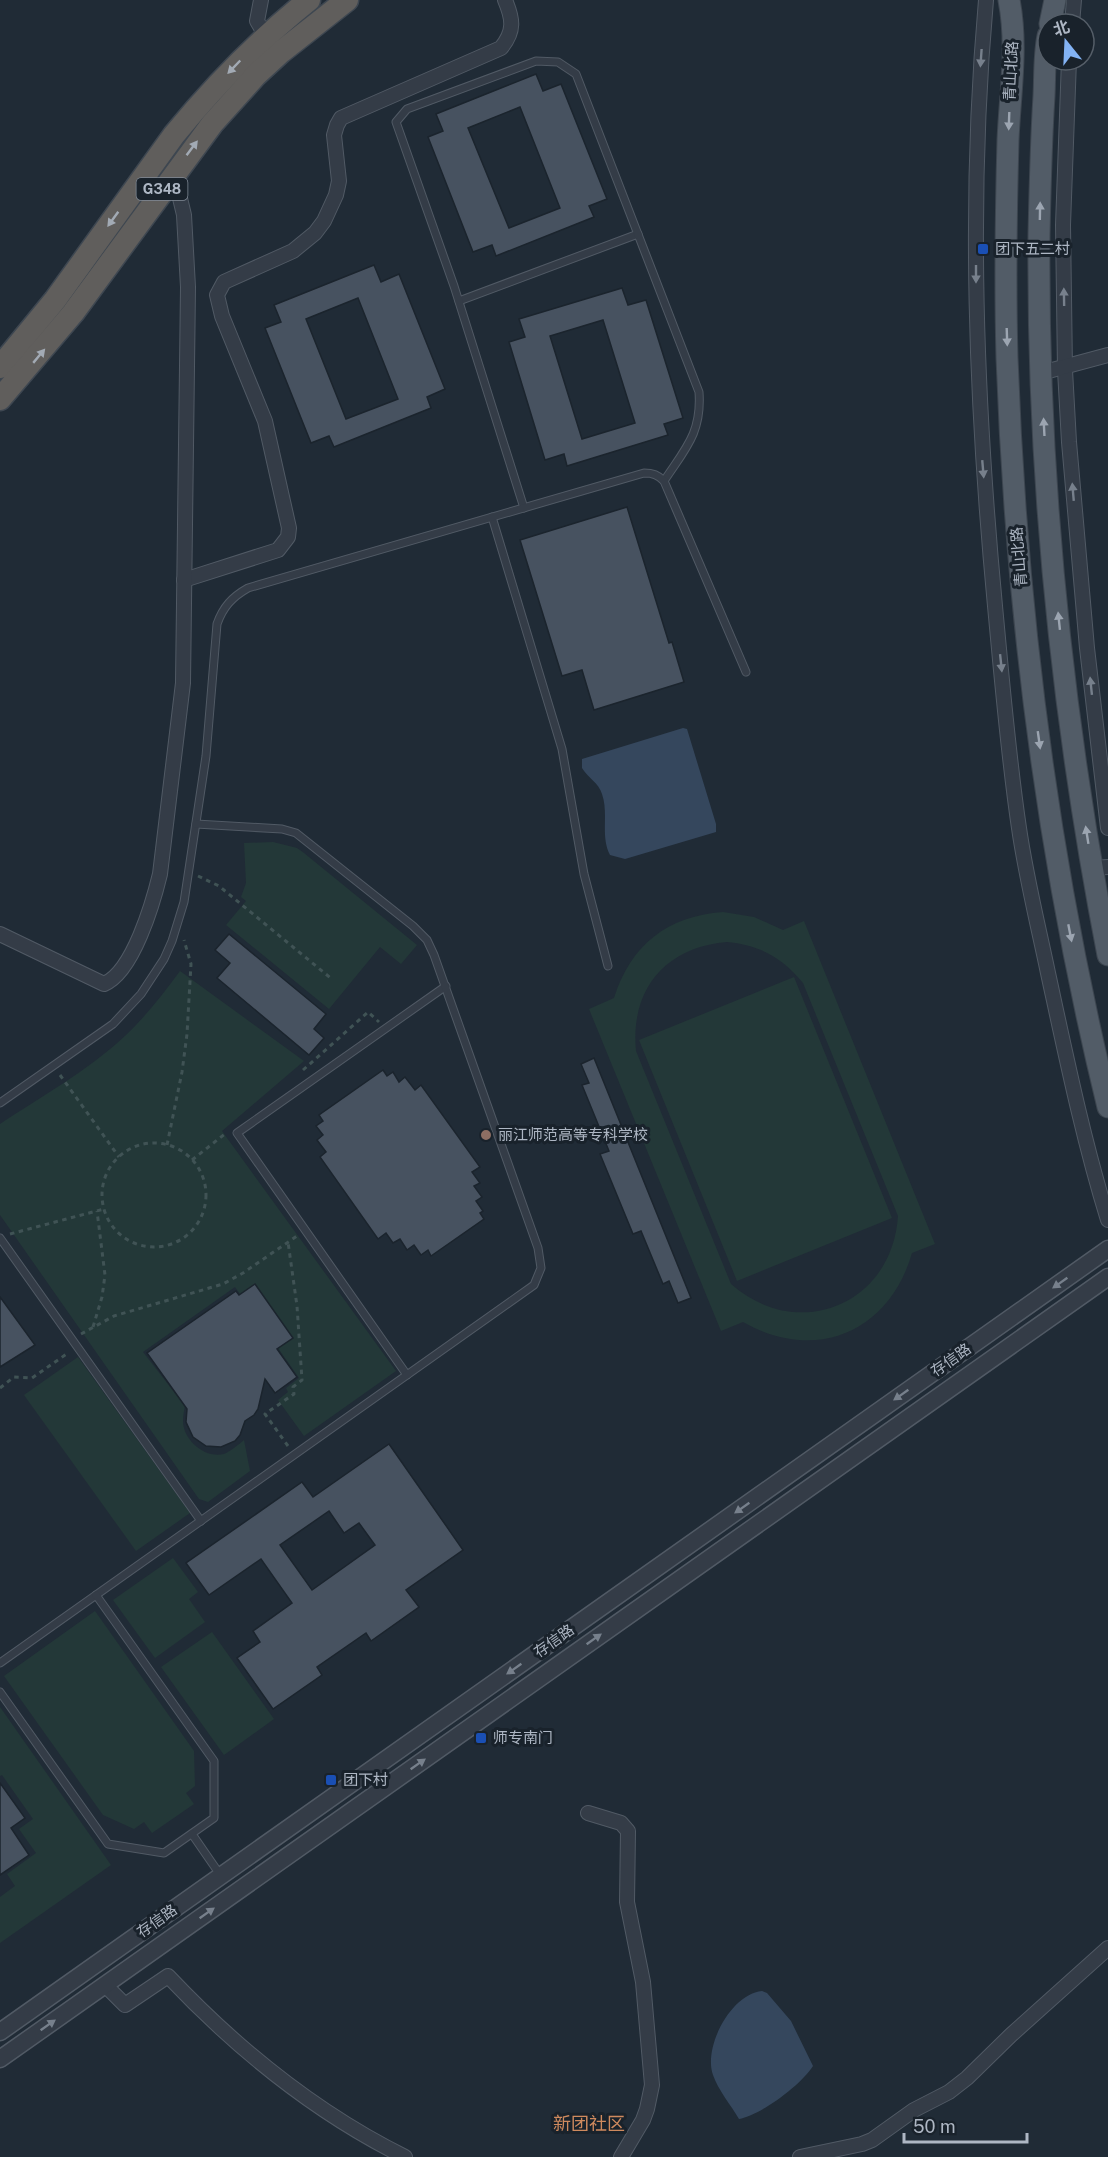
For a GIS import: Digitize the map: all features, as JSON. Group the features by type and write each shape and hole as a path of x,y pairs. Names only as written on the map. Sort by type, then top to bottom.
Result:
{"highway":[{"name":"G348","path":"0,367 55,300 181,127 216,85 266,36 309,0"},
{"name":"G348","path":"0,399 73,314 212,124 256,75 307,30 347,0"}],"main road":[{"name":"青山北路","path":"1009,0 1014,41 1006,189 1006,330 1019,552 1034,698 1055,851 1078,978 1108,1107"},
{"path":"1046,72 1040,190 1041,373 1047,483 1058,616 1077,770 1100,867 1108,955"}],"street":[{"path":"261,0 257,21 266,36"},
{"path":"184,580 278,550 288,537 289,528 265,421 222,316 217,294 220,286 229,279 293,251 315,233 324,221 336,195 339,181 334,135 341,118 501,48 509,36 512,23 505,0"},
{"path":"986,0 977,134 976,299 981,448 1000,657 1019,829 1073,1086 1093,1171 1108,1220"},
{"path":"1069,72 1063,225 1065,367 1080,568 1108,828"},
{"path":"0,934 104,984 114,980 140,935 160,874 183,683 188,287 184,215 174,173"},
{"path":"1041,373 1108,355"},
{"name":"存信路","path":"0,2032 1108,1249"},
{"name":"存信路","path":"0,2059 1108,1277"},
{"path":"588,1813 621,1823 628,1831 627,1902 643,1982 647,2044 652,2071 651,2097 647,2109 621,2157"},
{"path":"800,2157 872,2140 914,2110 949,2092 1108,1948"},
{"path":"105,1984 126,2005 168,1976 219,2028 277,2077 341,2121 405,2157"}],"lane":[{"path":"524,508 459,301 396,122 407,109 537,61 551,61 565,65 576,74 699,392 699,419 694,435 664,481"},
{"path":"459,301 638,234"},
{"path":"0,1102 113,1024 135,1001 164,959 179,921 196,825 206,756 215,632 220,615 231,600 248,588 644,473 657,475 664,481 746,672"},
{"path":"492,517 562,749 584,874 608,966"},
{"path":"0,1663 534,1285 541,1268 538,1248 446,986 434,955 420,932 296,833 282,829 196,825"},
{"path":"407,1375 237,1133 446,986"},
{"path":"0,1237 201,1521"},
{"path":"0,1692 108,1844 164,1853 214,1818 214,1761 96,1595"},
{"path":"192,1834 221,1876"}],"path":[{"path":"188,872 219,886 333,980"},
{"path":"167,1146 182,1072 190,999 191,963 179,921"},
{"path":"54,1066 119,1158"},
{"path":"152,1144 167,1146 184,1153 192,1160 204,1179 206,1202 203,1213 190,1232 171,1244 159,1247 137,1244 117,1232 104,1209 103,1189 106,1177 119,1158 140,1146 152,1144"},
{"path":"0,1237 104,1209"},
{"path":"93,1327 102,1298 105,1275 97,1211"},
{"path":"0,1388 14,1377 32,1378 93,1327 122,1313 223,1284 243,1274 305,1231"},
{"path":"288,1242 297,1306 302,1380 293,1386 294,1394 265,1414 294,1455"}],"green space":[{"path":"273,842 297,848 304,853 417,945 401,964 380,947 329,1009 226,925 246,901 241,897 246,883 244,843"},
{"path":"723,912 754,917 783,930 804,921 935,1244 912,1253 901,1281 886,1303 867,1321 846,1333 822,1339 797,1340 770,1334 743,1322 721,1331 589,1009 614,998 630,963 654,937 668,927 703,915","holes":["727,942 760,949 778,959 803,983 898,1216 892,1247 879,1272 860,1292 837,1306 812,1312 785,1311 757,1302 731,1284 636,1051 639,1009 656,975 669,963 686,953 705,946"]},
{"path":"180,971 304,1061 222,1131 396,1371 304,1436 278,1400 288,1392 286,1388 299,1378 235,1287 143,1352 185,1406 184,1428 196,1446 210,1454 217,1455 232,1450 244,1440 250,1471 208,1502 199,1499 0,1215 0,1124 112,1048 133,1028"},
{"path":"794,977 892,1218 737,1281 639,1040"},
{"path":"78,1357 190,1513 136,1551 24,1395"},
{"path":"173,1558 198,1592 189,1599 205,1622 155,1658 113,1600"},
{"path":"95,1611 194,1751 195,1786 186,1793 194,1804 152,1833 144,1822 134,1829 103,1815 4,1676"},
{"path":"212,1632 274,1719 224,1755 161,1667"},
{"path":"0,1707 111,1865 0,1943 0,1897 15,1886 7,1874 36,1853 19,1829 33,1819 2,1775 0,1776"}],"water":[{"path":"683,728 687,729 716,824 716,832 625,859 610,855 607,848 602,794 582,768 582,759"},
{"path":"762,1991 767,1993 791,2021 813,2066 780,2098 758,2112 739,2119 715,2081 711,2063 712,2050 722,2024 730,2012 740,2001 751,1994"}],"building":[{"path":"536,74 543,91 561,84 607,199 589,206 594,217 496,256 492,245 473,252 428,137 443,131 436,114","holes":["520,107 560,208 509,228 468,128"]},
{"path":"374,265 381,282 399,274 445,389 427,397 431,408 334,447 329,436 311,443 265,328 281,322 274,305","holes":["358,298 398,399 346,419 306,319"]},
{"path":"622,288 628,305 646,300 683,418 664,424 668,435 567,466 564,454 545,460 509,342 525,337 519,319","holes":["603,320 635,423 582,439 550,336"]},
{"path":"627,507 669,643 672,642 684,682 594,710 582,670 562,676 520,540"},
{"path":"229,934 326,1014 314,1029 324,1038 309,1055 217,978 230,963 215,950"},
{"path":"594,1058 691,1298 678,1303 669,1281 663,1284 641,1231 633,1234 600,1154 609,1151 582,1085 589,1083 581,1064"},
{"path":"383,1070 387,1076 393,1072 399,1082 405,1077 415,1090 421,1085 480,1167 472,1172 480,1183 474,1186 482,1197 476,1201 483,1211 480,1213 484,1219 431,1256 428,1250 421,1255 414,1245 407,1250 400,1239 393,1243 386,1233 378,1239 320,1157 326,1152 317,1140 323,1135 316,1126 323,1121 319,1115"},
{"path":"255,1284 293,1338 277,1349 297,1377 275,1393 265,1379 258,1409 245,1421 235,1441 221,1447 206,1446 193,1437 186,1422 187,1409 147,1353 236,1291 239,1295"},
{"path":"0,1297 35,1345 0,1367"},
{"path":"389,1444 463,1550 406,1590 419,1607 371,1641 366,1633 317,1667 322,1675 273,1709 237,1658 260,1642 253,1631 292,1603 261,1559 209,1595 186,1563 302,1482 313,1497","holes":["329,1511 344,1533 359,1523 375,1545 312,1590 280,1545"]},
{"path":"0,1783 25,1818 11,1828 29,1855 0,1875"}],"place":[{"name":"团下五二村","path":"983,249"},
{"name":"丽江师范高等专科学校","path":"486,1135"},
{"name":"师专南门","path":"481,1738"},
{"name":"团下村","path":"331,1780"}],"district":[{"name":"新团社区","path":"589,2124"}]}
